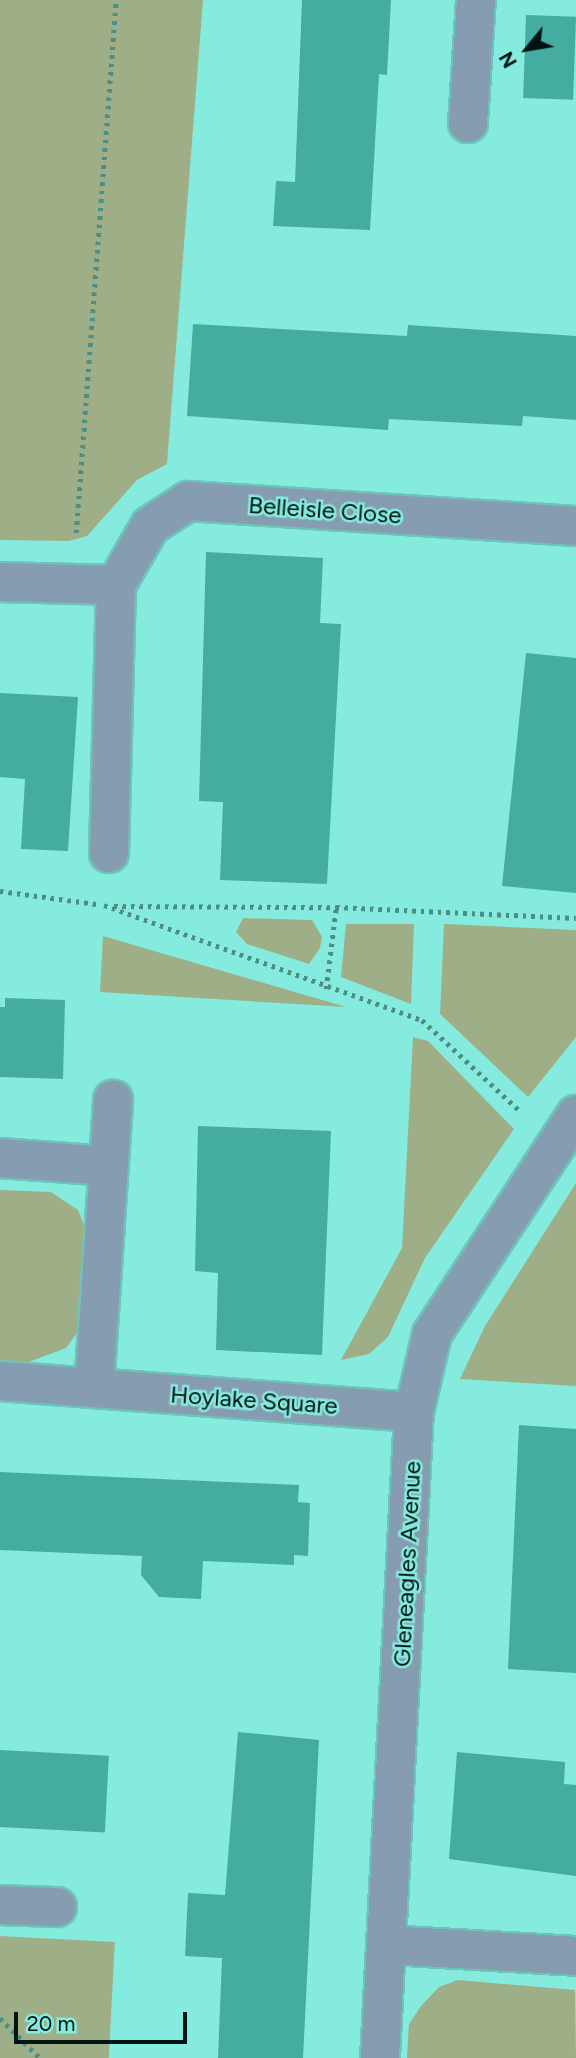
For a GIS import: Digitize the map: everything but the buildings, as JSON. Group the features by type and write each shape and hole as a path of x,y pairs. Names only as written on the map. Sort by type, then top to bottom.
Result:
{"street":[{"path":"468,123 476,0"},
{"name":"Belleisle Close","path":"110,853 116,585 150,526 188,501 576,526"},
{"path":"0,582 116,585"},
{"path":"94,1388 113,1100"},
{"name":"Gleneagles Avenue","path":"380,2058 415,1412 432,1334 566,1129"},
{"path":"0,1158 108,1166"},
{"name":"Hoylake Square","path":"0,1381 415,1412"},
{"path":"0,1905 57,1907"},
{"path":"387,1945 576,1956"}],"path":[{"path":"73,584 90,289 116,0"},
{"path":"0,891 110,906 336,907 576,918"},
{"path":"110,906 326,989 422,1020 566,1129"},
{"path":"326,989 336,907"},
{"path":"0,2018 40,2058"}],"green space":[{"path":"0,0 203,0 167,464 137,480 87,536 69,541 0,540"},
{"path":"243,918 312,920 322,937 320,948 309,964 247,944 236,932"},
{"path":"346,924 414,924 411,1004 341,977"},
{"path":"444,924 576,930 576,1037 528,1097 440,1014"},
{"path":"103,936 346,1007 100,992"},
{"path":"413,1037 428,1041 514,1129 425,1258 388,1337 369,1354 341,1360 402,1248"},
{"path":"576,1183 576,1386 460,1379 485,1326"},
{"path":"0,1190 51,1192 78,1210 85,1227 79,1330 66,1348 26,1363 0,1361"},
{"path":"0,1936 115,1942 109,2058 0,2058"},
{"path":"458,1980 575,1990 576,2058 407,2058 409,2024 439,1987"}]}
